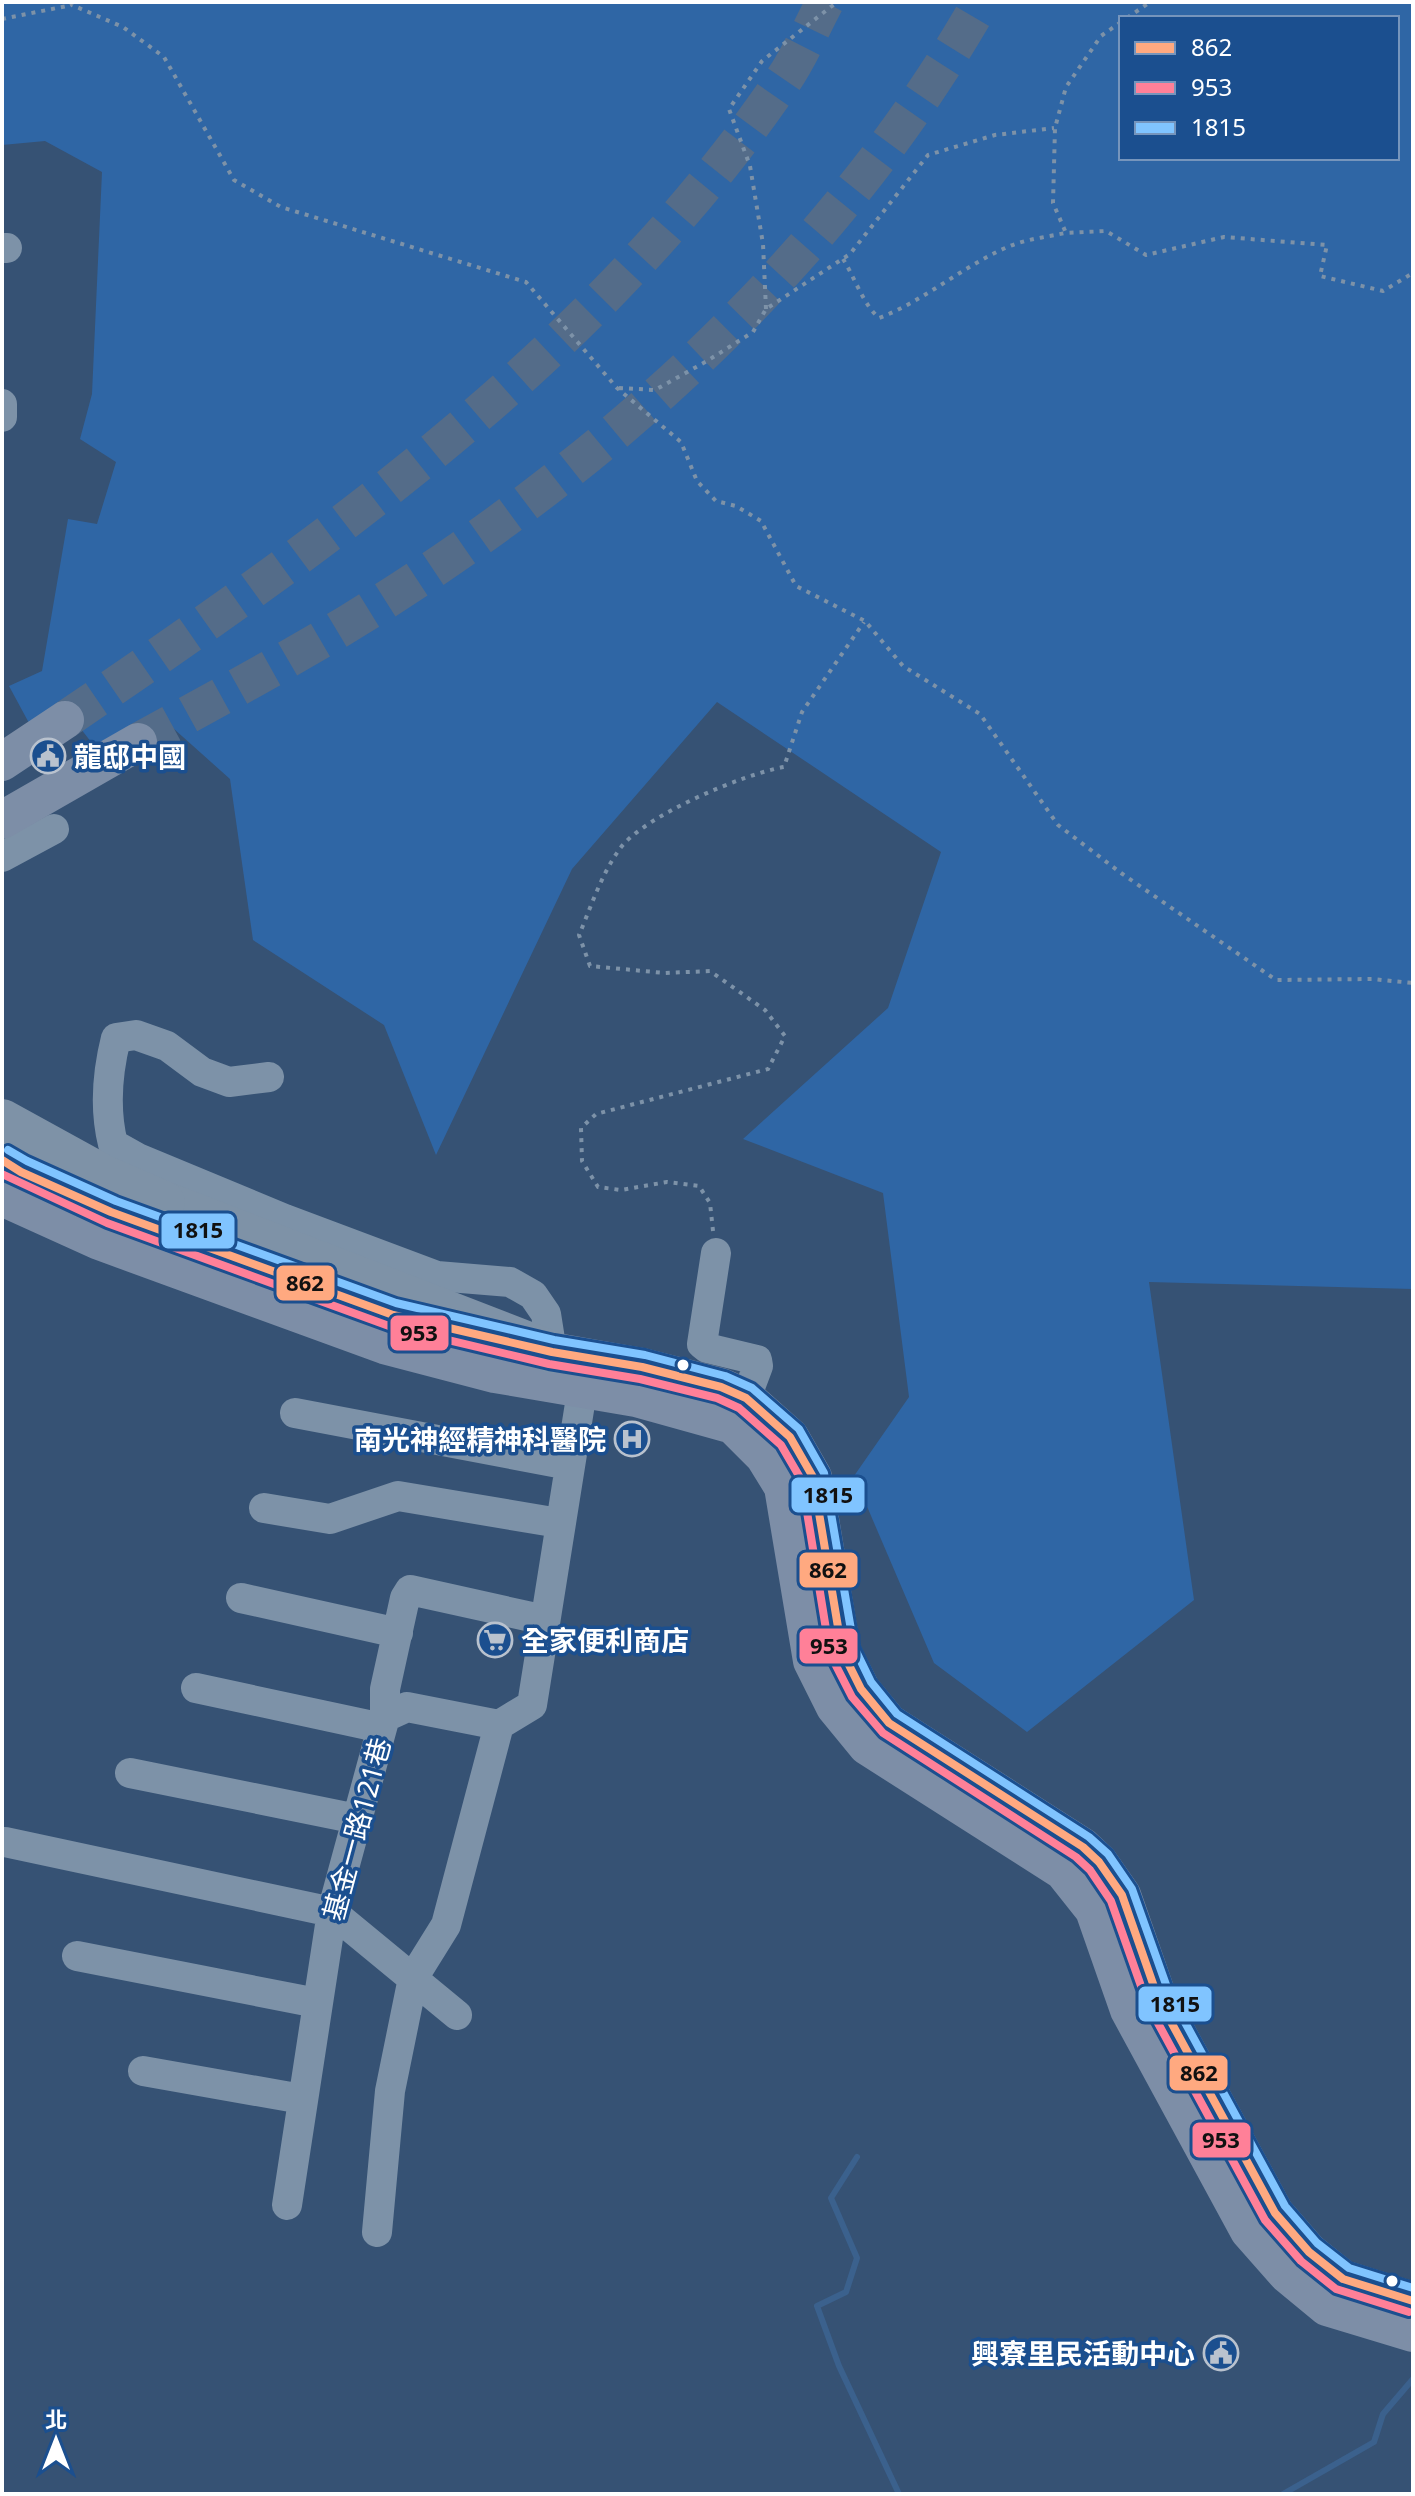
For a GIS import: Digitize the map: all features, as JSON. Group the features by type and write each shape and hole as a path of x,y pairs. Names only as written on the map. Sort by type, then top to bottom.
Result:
{"highway":[{"path":"2,1118 102,1175 567,1370"}],"main road":[{"path":"2,762 65,720"},
{"path":"2,829 46,815 138,742"},
{"path":"2,820 46,815"},
{"path":"2,1160 21,1172 60,1207"},
{"path":"2,1197 111,1212 393,1315 567,1370 636,1398 733,1425 764,1456 783,1487 812,1661 835,1707 867,1746 1063,1871 1075,1882 1094,1910 1129,2010 1249,2231 1287,2274 1327,2307 1413,2333"},
{"path":"567,1370 669,1373 721,1387 746,1398 790,1437 813,1477 842,1651 861,1689 889,1723 1083,1847 1099,1862 1122,1895 1158,1998 1275,2213 1309,2252 1343,2279 1413,2301"}],"street":[{"path":"2,404 2,417"},
{"path":"2,857 46,815"},
{"path":"269,1077 229,1082 202,1072 157,1042 136,1035 116,1038 108,1072 108,1122 113,1144 138,1158 285,1219 437,1276 510,1282 533,1295 546,1314 567,1370 569,1465 532,1705 499,1725 446,1925 413,1978 390,2091 377,2232"},
{"path":"2,1118 60,1207"},
{"path":"716,1253 702,1344 707,1348 757,1360 758,1366 746,1398"},
{"path":"295,1413 569,1465"},
{"path":"264,1508 330,1519 398,1496 559,1523"},
{"path":"196,1688 383,1722 385,1689 405,1598 410,1590 545,1620"},
{"path":"241,1598 398,1633"},
{"name":"基金一路121巷","path":"287,2205 332,1912 383,1722 407,1707 499,1725"},
{"path":"130,1773 357,1819"},
{"path":"5,1842 332,1912 457,2015"},
{"path":"77,1956 317,2003"},
{"path":"143,2071 302,2099"}],"path":[{"path":"766,309 763,244 750,166 729,109 762,61 836,6 837,2"},
{"path":"1130,16 1150,2"},
{"path":"2,19 72,4 123,27 164,57 234,180 281,207 526,282 617,388 681,442 697,481 716,501 736,506 761,521 796,586 865,621 903,666 980,714 1058,825 1121,873 1276,980 1372,979 1413,983"},
{"path":"1066,233 1053,203 1055,128 1066,87 1101,36 1119,23"},
{"path":"617,388 655,390 753,332 766,309 843,259 928,155 995,135 1055,128"},
{"path":"843,259 861,288 866,307 879,318 906,308 963,271 1011,246 1066,233 1106,231 1146,255 1224,237 1327,245 1320,276 1383,291 1413,273"},
{"path":"716,1253 710,1203 699,1186 667,1182 621,1190 598,1187 582,1161 581,1128 596,1114 768,1069 785,1036 765,1010 710,971 665,973 590,966 579,935 620,848 653,820 762,771 784,767 802,712 865,621"}],"shaded area":[{"path":"2,2 1413,2 1413,1289 1149,1282 1194,1600 1027,1732 934,1663 854,1476 909,1397 883,1193 743,1139 888,1008 941,852 717,702 572,869 436,1155 384,1025 253,940 230,779 164,720 95,747 60,702 29,723 9,686 42,671 68,519 97,524 116,462 80,439 92,394 102,172 45,141 2,145"}],"waterway":[{"path":"857,2157 831,2198 857,2258 846,2292 817,2306 839,2366 899,2494"},
{"path":"1283,2494 1374,2442 1383,2414 1413,2379"}],"tunnel":[{"path":"65,720 263,582 360,510 454,434 545,354 630,269 710,179 788,73 825,2"},
{"path":"138,742 323,639 443,562 534,497 621,427 704,352 783,272 855,187 922,97 981,2"}],"transit line":[{"name":"1815","path":"8,1150 116,1201 396,1303 554,1340 645,1355 725,1376 752,1388 799,1429 824,1473 854,1647 871,1682 897,1714 1089,1837 1108,1854 1132,1889 1169,1993 1285,2206 1317,2243 1349,2268 1413,2288"},
{"name":"862","path":"2,1160 21,1172 111,1212 393,1315 552,1352 642,1367 721,1387 746,1398 790,1437 813,1477 842,1651 861,1689 889,1723 1083,1847 1099,1862 1122,1895 1158,1998 1275,2213 1309,2252 1343,2279 1413,2301"},
{"name":"953","path":"2,1174 107,1223 389,1326 549,1364 640,1379 717,1398 739,1408 781,1445 802,1481 830,1654 852,1697 883,1733 1076,1857 1090,1870 1111,1901 1147,2003 1265,2220 1301,2261 1336,2289 1409,2312"}],"place":[{"name":"龍邸中國","path":"48,756"},
{"name":"南光神經精神科醫院","path":"632,1439"},
{"name":"全家便利商店","path":"495,1640"},
{"name":"興寮里民活動中心","path":"1221,2353"}]}
